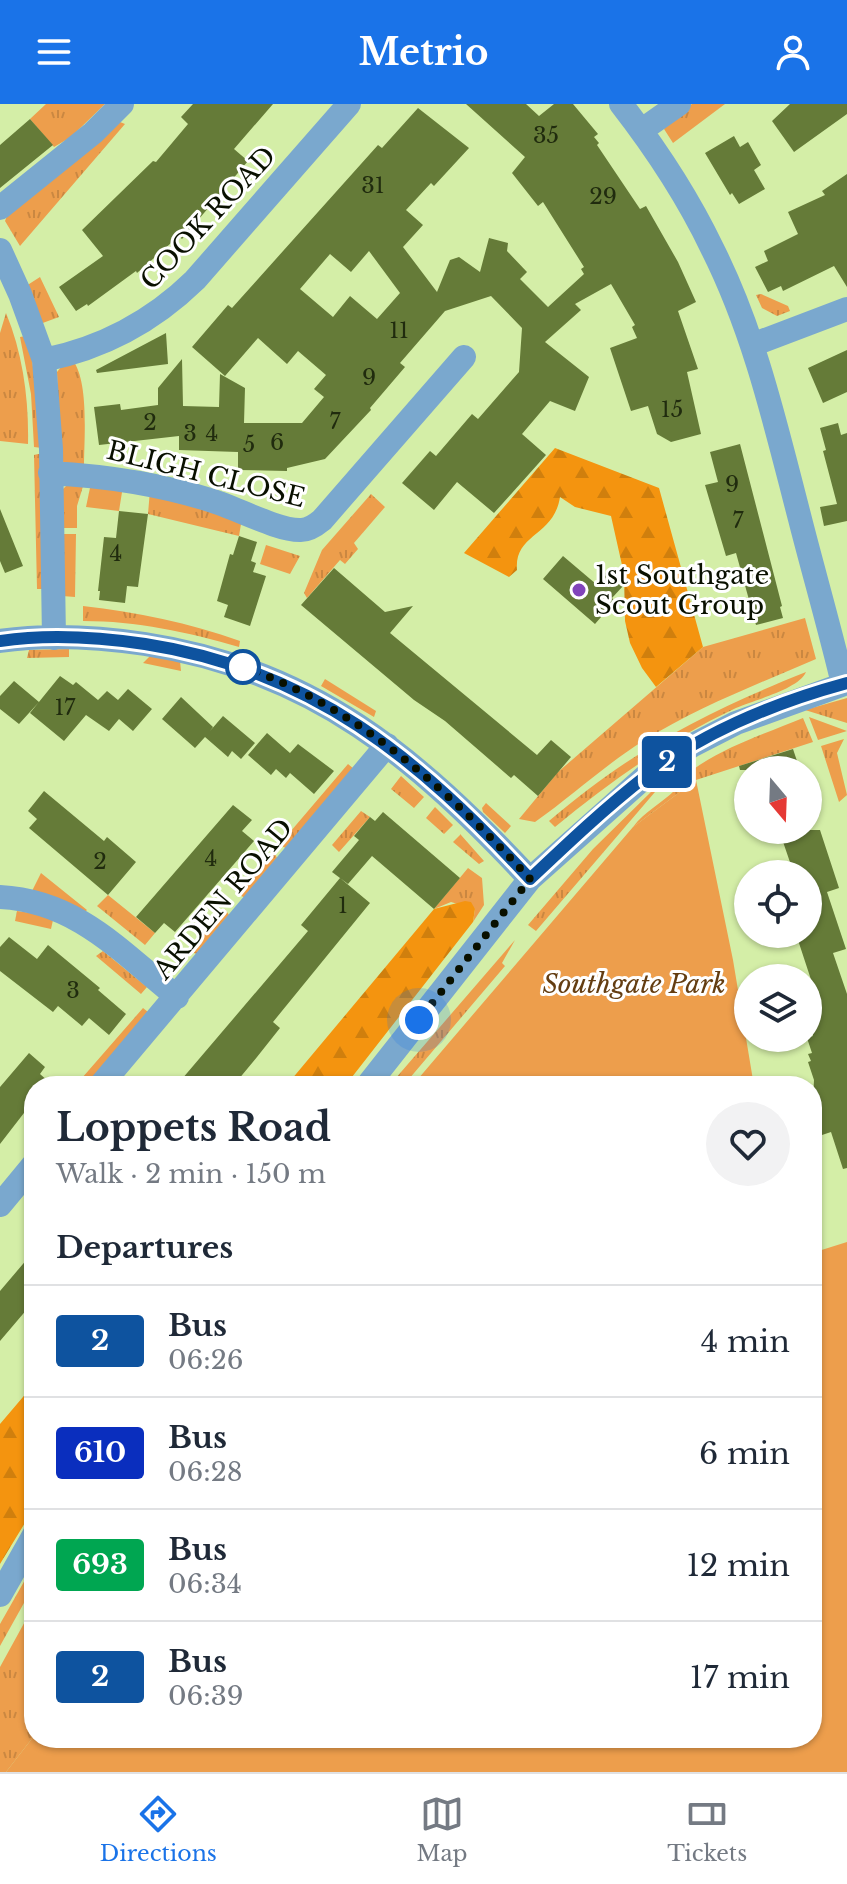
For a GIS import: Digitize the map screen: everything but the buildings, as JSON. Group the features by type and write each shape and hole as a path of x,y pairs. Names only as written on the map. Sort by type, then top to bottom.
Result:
{"street":[{"path":"0,208 93,133 122,104"},
{"name":"COOK ROAD","path":"44,360 72,354 112,339 174,300 349,104"},
{"path":"375,1076 530,879 647,775 693,745 736,723 845,684 836,612 752,345 713,248 683,193 621,104"},
{"path":"642,130 679,104"},
{"path":"0,250 44,360 54,638"},
{"path":"752,345 847,309"},
{"name":"BLIGH CLOSE","path":"50,473 142,483 216,502 291,529 308,529 322,520 464,357"},
{"path":"0,641 110,639 220,660 290,685 332,708 387,745 436,786 530,879"},
{"name":"ARDEN ROAD","path":"109,1076 387,745"},
{"path":"0,897 24,898 71,914 93,928 177,997"},
{"path":"0,1205 24,1176"},
{"path":"0,1595 24,1553"}],"green space":[{"path":"46,104 105,104 71,137 54,147 30,119"},
{"path":"692,104 725,104 673,143 664,129 668,121"},
{"path":"120,122 125,124 20,246 5,221 7,216"},
{"path":"40,277 59,317 40,324 26,286"},
{"path":"761,294 788,306 790,311 777,316 762,308 756,295"},
{"path":"6,313 24,377 28,444 0,441 0,333"},
{"path":"26,336 32,358 42,448 34,447 31,394 20,337"},
{"path":"74,362 84,398 84,468 64,463 60,457 57,372"},
{"path":"555,448 659,488 703,647 656,687 630,643 625,621 624,574 611,516 575,507 560,497 550,520 522,549 517,570 509,577 464,553"},
{"path":"42,454 44,589 37,589 34,455"},
{"path":"84,483 77,506 77,528 60,528 61,491 67,485"},
{"path":"91,483 123,486 119,511 86,507"},
{"path":"150,490 242,518 239,536 148,514"},
{"path":"371,494 385,507 354,543 358,549 345,564 340,560 307,598 304,593 322,550"},
{"path":"60,534 76,534 75,597 62,596"},
{"path":"266,545 300,556 290,574 260,564"},
{"path":"83,606 182,624 240,641 239,647 162,628 83,621"},
{"path":"805,618 816,659 685,717 615,760 535,822 519,819 558,772 703,647"},
{"path":"69,649 69,657 27,658 29,650"},
{"path":"150,656 180,661 181,671 143,663"},
{"path":"806,672 786,689 736,708 665,747 555,827 549,821 610,773 671,735 735,702"},
{"path":"325,679 376,711 374,717 321,686"},
{"path":"847,698 847,723 805,710"},
{"path":"809,717 847,731 818,740"},
{"path":"803,718 813,742 770,756 734,756 734,768 696,780 633,827 699,765 743,742"},
{"path":"844,739 837,753 847,795 839,802 821,746"},
{"path":"348,764 354,769 288,849 279,845"},
{"path":"401,776 424,797 414,808 391,789"},
{"name":"Southgate Park","path":"696,780 734,966 734,1052 748,1052 752,1076 421,1076 633,827"},
{"path":"653,790 655,792 536,931 528,925 593,849"},
{"path":"486,803 511,826 505,833 483,812"},
{"path":"435,807 453,825 444,834 426,818"},
{"path":"361,811 370,817 339,852 332,845"},
{"path":"461,834 484,861 479,864 453,842"},
{"path":"274,852 279,862 247,899 238,894"},
{"path":"468,868 482,878 484,905 473,922 475,909 451,902 434,909"},
{"path":"41,873 87,910 84,913 32,891"},
{"path":"108,895 155,933 145,945 97,906"},
{"path":"471,902 475,909 473,922 353,1076 294,1076 434,909"},
{"path":"225,909 231,918 199,955 194,953 193,947"},
{"path":"17,911 39,914 53,920 51,929 15,921"},
{"path":"515,940 502,963 505,966 412,1076 398,1076"},
{"path":"103,951 147,987 141,994 96,956"},
{"path":"143,1008 148,1012 97,1076 84,1076"},
{"path":"847,1242 847,1772 6,1772 25,1748 822,1748 822,1250"},
{"path":"24,1396 24,1524 0,1564 0,1424"},
{"path":"24,1582 24,1603 0,1646 0,1624"},
{"path":"24,1623 25,1748 6,1772 0,1772 0,1667"}],"bus line":[{"name":"2","path":"0,641 110,639 158,646 208,656 290,685 332,708 387,745 436,786 530,879 647,775 693,745 780,705 847,683"}],"place":[{"name":"1st Southgate Scout Group","path":"579,590"}],"route":[{"path":"243,667 290,685 332,708 387,745 436,786 530,879 419,1020"}]}
